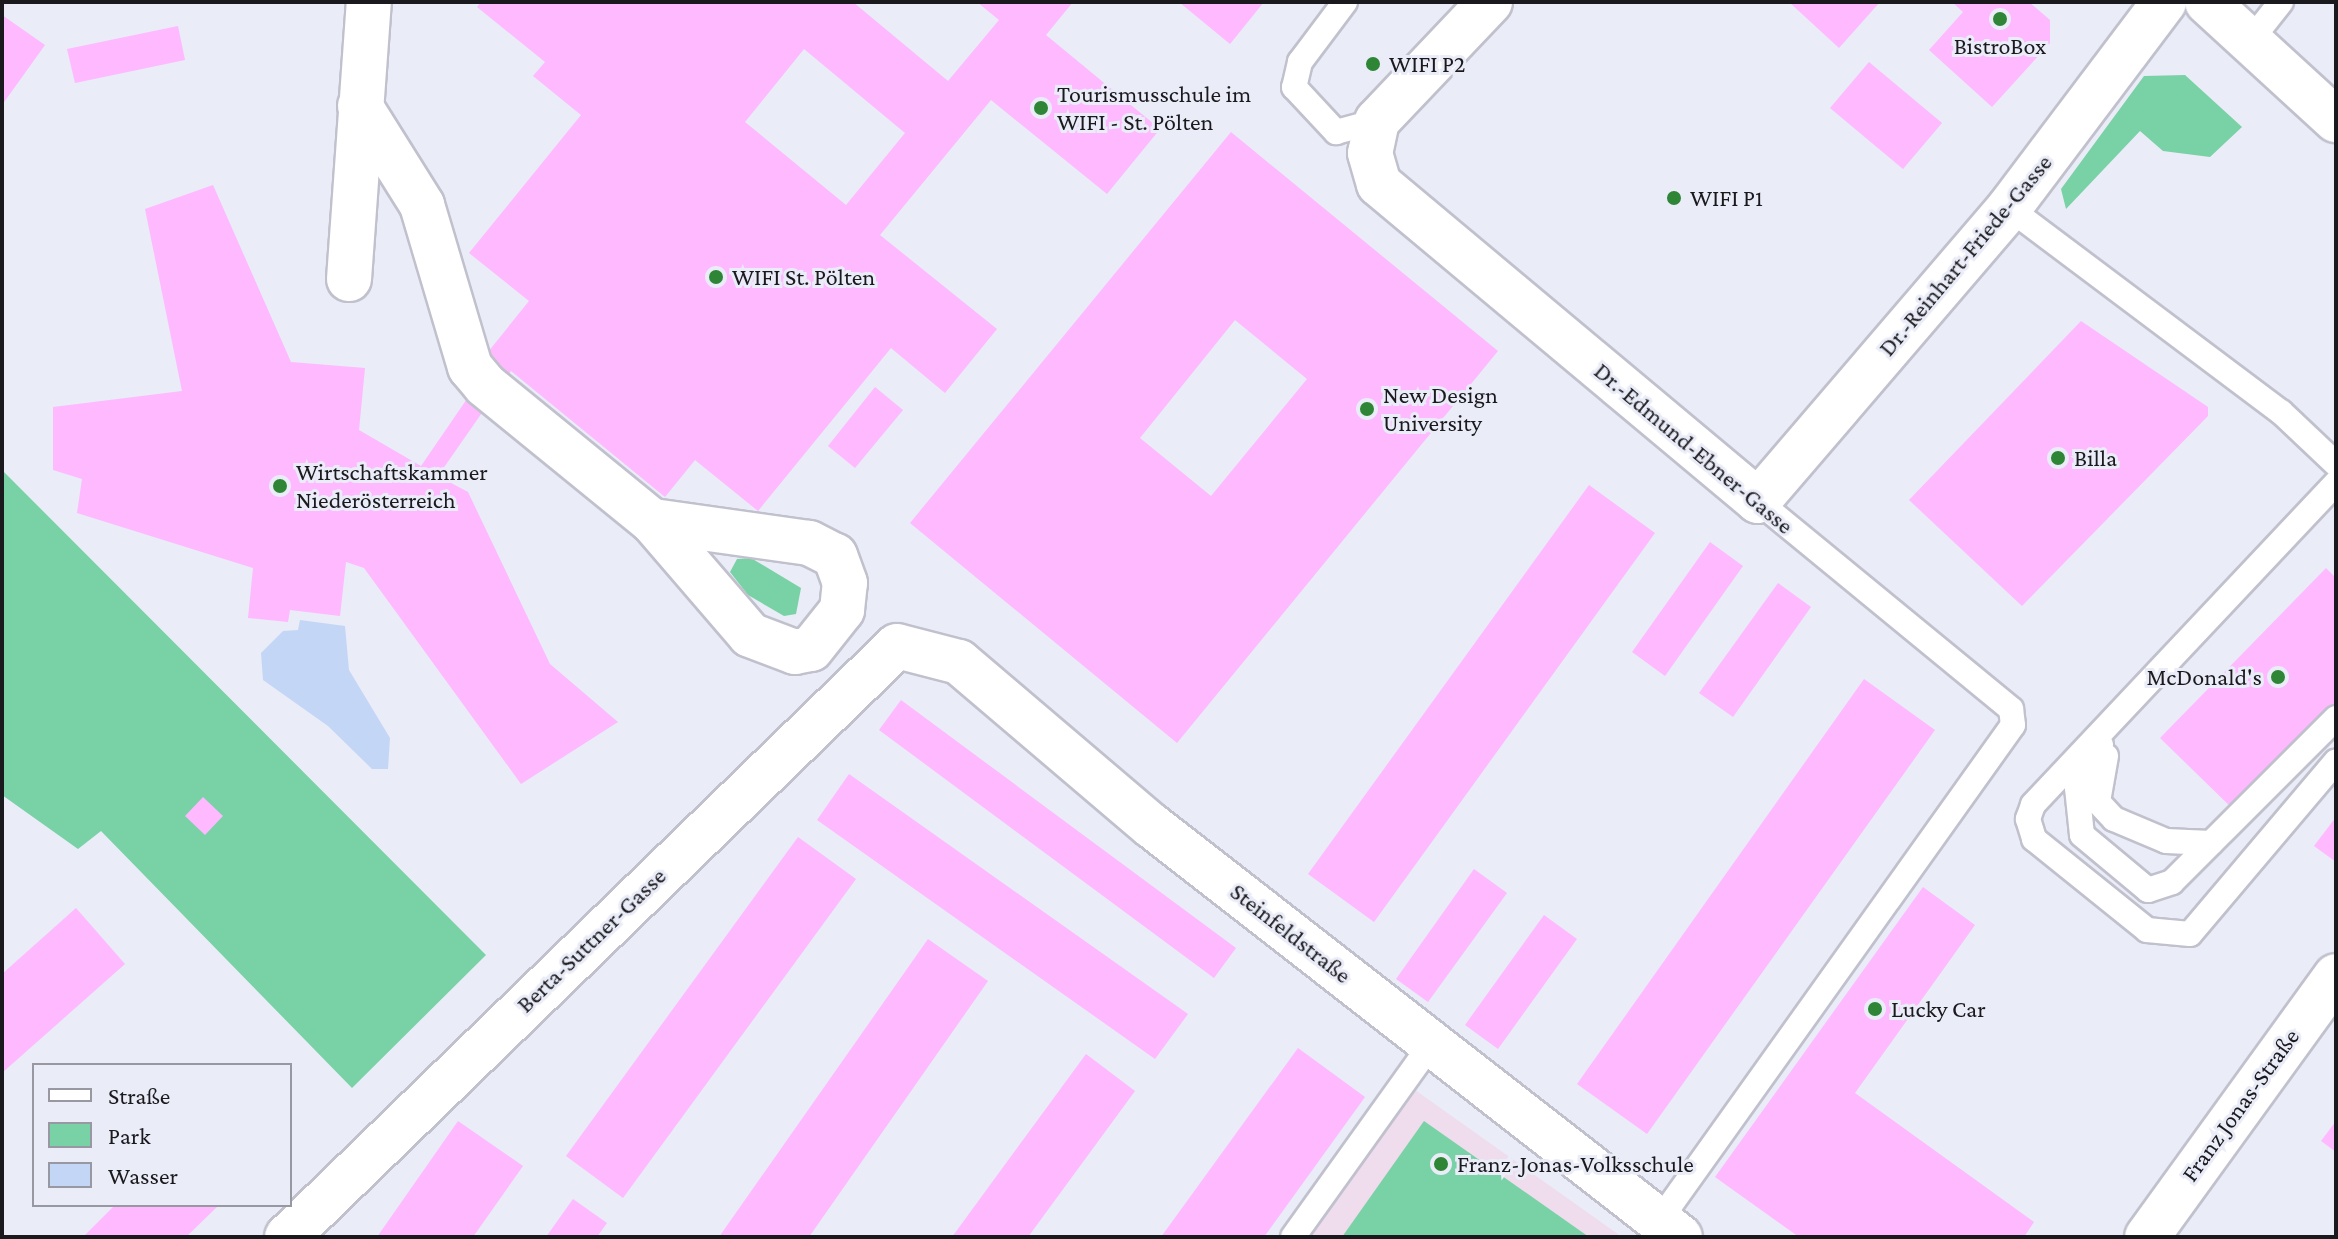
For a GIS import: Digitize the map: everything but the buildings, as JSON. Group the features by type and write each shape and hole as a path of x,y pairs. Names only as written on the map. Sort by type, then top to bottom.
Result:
{"street":[{"path":"349,279 369,2"},
{"path":"1377,121 1490,2"},
{"name":"Dr.-Reinhart-Friede-Gasse","path":"1758,501 2009,208 2164,2"},
{"path":"2207,2 2336,120"},
{"path":"360,106 422,205 470,367 652,521"},
{"name":"Dr.-Edmund-Ebner-Gasse","path":"1377,121 1370,153 1379,184 1758,501"},
{"name":"Steinfeldstraße","path":"897,646 959,662 1152,826 1670,1229"},
{"name":"Berta-Suttner-Gasse","path":"287,1237 897,646"},
{"name":"Franz Jonas-Straße","path":"2147,1237 2336,976"}],"lane":[{"path":"1345,2 1300,62 1294,87 1307,109 1336,132 1377,121"},
{"path":"2251,40 2281,2"},
{"path":"2009,208 2281,412 2336,464"},
{"path":"2336,483 2120,711 2028,819 2034,839 2147,930 2169,937 2190,934 2336,761"},
{"name":"Dr.-Edmund-Ebner-Gasse","path":"1670,1229 2013,725 2011,709 1758,501"},
{"path":"2120,711 2098,802 2135,831 2211,843"},
{"path":"2120,711 2077,788 2082,835 2148,890 2172,882 2336,718"},
{"path":"1293,1237 1432,1043"}],"shaded area":[{"name":"Franz-Jonas-Volksschule","path":"1415,1090 1622,1237 1310,1237"}],"green space":[{"path":"2185,75 2242,127 2210,157 2163,151 2140,131 2066,209 2061,189 2144,76"},
{"path":"2,470 486,955 352,1088 101,831 78,849 2,795"},
{"path":"751,558 801,588 796,614 784,616 748,595 730,572 737,559"},
{"name":"Franz-Jonas-Volksschule","path":"1424,1121 1589,1237 1342,1237"}],"water":[{"path":"300,620 345,626 349,670 390,738 388,769 372,769 328,726 263,680 261,653 283,631 298,630"}],"place":[{"name":"BistroBox","path":"2000,19"},
{"name":"WIFI P2","path":"1373,64"},
{"name":"Tourismusschule im WIFI - St. Pölten","path":"1041,108"},
{"name":"WIFI P1","path":"1674,198"},
{"name":"WIFI St. Pölten","path":"716,277"},
{"name":"New Design University","path":"1367,409"},
{"name":"Billa","path":"2058,458"},
{"name":"Wirtschaftskammer Niederösterreich","path":"280,486"},
{"name":"McDonald's","path":"2278,677"},
{"name":"Lucky Car","path":"1875,1009"},
{"name":"Franz-Jonas-Volksschule","path":"1441,1164"}]}
